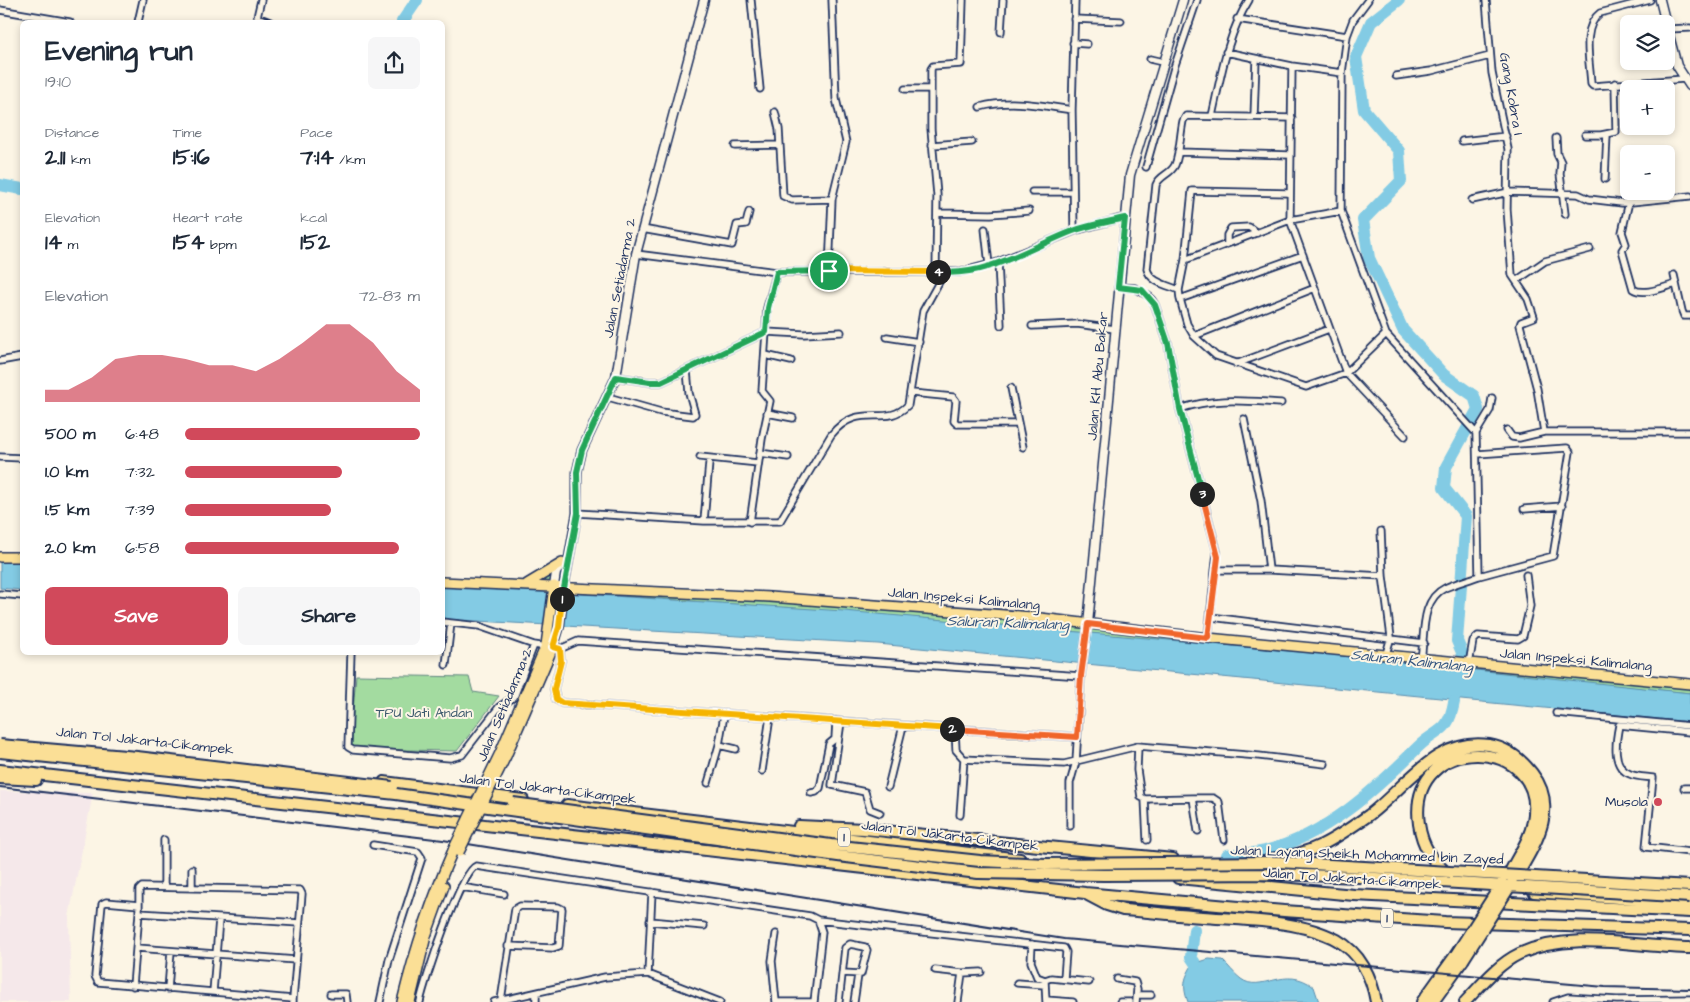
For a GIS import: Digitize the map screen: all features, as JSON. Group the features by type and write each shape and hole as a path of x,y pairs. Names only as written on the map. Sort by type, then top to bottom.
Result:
{"highway":[{"name":"Jalan Tol Jakarta–Cikampek","path":"0,741 250,766 463,794 706,821 1242,886 1354,895 1690,912"},
{"path":"706,821 864,829 1199,862 1254,861 1308,852 1327,843 1370,814 1417,770 1436,756 1456,747 1479,744 1501,749 1524,762 1536,777 1544,798 1543,826 1432,1002"},
{"name":"Jalan Layang Sheikh Mohammed bin Zayed","path":"0,745 362,782 831,845 970,860 1046,864 1278,862 1690,886"},
{"name":"Jalan Layang Sheikh Mohammed bin Zayed","path":"0,752 396,794 838,856 978,873 1324,875 1690,897"},
{"path":"1515,872 1533,820 1532,795 1518,771 1507,762 1489,755 1459,756 1441,766 1424,786 1418,815 1424,842 1430,855 1443,870 1462,882 1578,897 1690,903"},
{"name":"1","path":"0,770 1085,893 1284,911 1445,922 1690,930"},
{"path":"0,778 122,784"},
{"path":"1085,893 1107,906 1123,910 1243,920 1315,931 1338,941 1354,952 1365,966 1376,1002"},
{"path":"1465,1002 1493,972 1518,955 1537,947 1556,943 1585,942 1690,948"},
{"path":"1422,1002 1459,958"}],"main road":[{"path":"0,557 20,557"},
{"path":"527,584 566,561"},
{"name":"Jalan Inspeksi Kalimalang","path":"445,582 527,584 553,588 770,597 1690,684"},
{"name":"Jalan Setiadarma 2","path":"402,1002 413,956 431,901 553,647 553,588"},
{"name":"Jalan Setiadarma 2","path":"554,627 564,588"},
{"name":"Jalan Setiadarma 2","path":"410,1002 426,936 456,850"}],"street":[{"path":"138,20 143,0"},
{"path":"261,0 257,17 265,20"},
{"name":"Jalan Setiadarma 2","path":"564,588 566,561 578,513 577,472 582,450 608,398 616,377 636,254 704,0"},
{"path":"751,0 760,89"},
{"path":"829,271 832,199 846,142 836,99 832,0"},
{"path":"936,272 937,213 932,145 931,67 961,64 963,0"},
{"path":"1001,32 1003,0"},
{"path":"1074,231 1072,110 1075,0"},
{"name":"Jalan KH Abu Bakar","path":"1070,826 1070,783 1076,762 1081,676 1088,627 1125,218 1133,162 1183,0"},
{"path":"1146,167 1189,22 1198,0"},
{"path":"1212,116 1226,52 1237,19 1249,0"},
{"path":"1368,0 1356,14 1347,36 1342,73 1341,211 1386,334 1475,432 1479,576"},
{"name":"Gang Kobra I","path":"1486,0 1494,86 1506,136 1509,192 1507,209 1512,275 1516,282"},
{"path":"1650,0 1600,13 1594,17 1590,25 1591,84 1593,86 1684,79"},
{"path":"1660,0 1664,15"},
{"path":"0,10 58,20"},
{"path":"1178,17 1189,22"},
{"path":"1074,19 1121,20"},
{"path":"1237,19 1347,36"},
{"path":"1675,26 1690,28"},
{"path":"1073,43 1087,44"},
{"path":"1226,52 1292,66 1342,73"},
{"path":"1396,76 1431,71 1490,56"},
{"path":"1150,59 1163,62"},
{"path":"1254,117 1256,59"},
{"path":"1675,60 1684,79 1690,86"},
{"path":"1292,66 1290,220 1346,373 1405,436"},
{"path":"1585,135 1616,132 1615,83"},
{"path":"905,89 931,88"},
{"path":"980,107 1019,102 1072,110"},
{"path":"776,112 785,198 832,199"},
{"path":"1179,290 1153,279 1149,276 1147,269 1156,185 1158,179 1170,172 1175,165 1183,121 1186,116 1292,118"},
{"path":"1605,179 1607,134"},
{"path":"1462,141 1506,136"},
{"path":"1556,138 1557,154 1561,162 1565,214"},
{"path":"932,145 972,142"},
{"path":"735,146 780,145"},
{"path":"1178,152 1290,155"},
{"path":"1289,193 1192,191 1185,260 1179,290 1187,324 1194,336 1216,356 1306,388 1346,373 1386,334"},
{"path":"1032,192 1073,192"},
{"path":"1472,200 1509,192 1578,194 1589,199 1629,202 1690,196"},
{"path":"1629,202 1622,232 1626,244 1622,250 1633,289 1635,291 1647,291 1676,284"},
{"path":"1185,260 1290,220 1341,211"},
{"path":"642,229 732,245 738,224 747,223 749,212"},
{"path":"937,213 991,214 1029,212"},
{"path":"636,254 777,272 944,273 989,265 1074,231 1125,218"},
{"path":"1227,244 1227,235 1231,228 1249,227 1257,233"},
{"path":"985,229 989,265"},
{"path":"1544,432 1537,389 1520,325 1521,322 1534,317 1534,314 1528,299 1516,282 1545,262 1590,249"},
{"path":"1180,299 1303,255"},
{"path":"998,262 1001,325"},
{"path":"750,522 758,463 770,399 762,391 768,308 777,272"},
{"path":"578,513 750,522 780,521 830,435 840,424 857,416 896,414 908,405 912,393 923,311 944,273"},
{"path":"1674,274 1682,311 1684,316 1690,316"},
{"path":"1118,287 1142,290 1155,305 1168,343 1180,409 1215,539 1218,557 1208,638"},
{"path":"1194,336 1316,288"},
{"path":"1032,326 1077,324 1115,329"},
{"path":"1236,364 1330,330"},
{"path":"616,377 661,382 766,332 804,334 841,332"},
{"path":"887,337 919,342"},
{"path":"765,356 791,361"},
{"path":"0,361 20,357"},
{"path":"608,398 661,412 693,416 695,414 689,393 687,370"},
{"path":"1010,388 1024,447"},
{"path":"912,393 953,397 956,401 954,421 957,424 1018,424"},
{"path":"1475,432 1490,410 1492,398"},
{"path":"1180,409 1194,404 1224,400 1281,403"},
{"path":"767,413 793,418"},
{"path":"1244,419 1261,501 1268,570"},
{"path":"1507,430 1512,436 1518,438 1544,432 1690,432"},
{"path":"1421,659 1429,604 1435,595 1479,576 1553,556 1562,506 1569,449 1477,454"},
{"path":"760,453 788,457"},
{"path":"0,457 20,458"},
{"path":"700,457 758,463"},
{"path":"704,520 709,463"},
{"path":"1524,509 1562,506"},
{"path":"1381,531 1383,576 1391,638 1386,654"},
{"name":"Jalan Setiadarma 2","path":"553,588 556,573 566,561"},
{"path":"1215,570 1268,570 1383,576"},
{"path":"1469,664 1473,641 1478,636 1518,639 1523,636 1530,606 1526,575"},
{"path":"0,594 20,596"},
{"path":"1211,618 1424,643"},
{"path":"445,622 490,629 534,645 553,647 578,641 1081,676"},
{"path":"446,665 451,623"},
{"path":"352,655 348,746 353,750 450,758 462,756 499,707 514,697 534,645"},
{"path":"553,647 561,661 554,689 556,699 562,703 1077,737"},
{"path":"1556,713 1690,726"},
{"path":"708,783 719,745 724,715"},
{"path":"762,771 770,717"},
{"path":"811,793 816,792 820,788 829,744 835,739 838,721"},
{"path":"838,721 832,785 865,792 870,809 880,813"},
{"path":"1690,732 1619,724 1615,744 1617,761 1623,769 1630,774 1653,778 1646,847 1690,852"},
{"path":"888,787 903,726"},
{"path":"955,729 956,750 964,759 1051,765 1076,762 1138,746 1259,756 1326,764"},
{"path":"719,745 736,749"},
{"path":"1138,746 1137,770 1140,795 1145,799 1214,798 1219,802 1224,840"},
{"path":"960,815 964,759"},
{"path":"1193,798 1198,831"},
{"path":"1145,799 1147,840"},
{"path":"164,840 164,886"},
{"path":"373,845 418,852 422,858 389,960 380,1002"},
{"path":"420,1002 431,966 461,887 471,868 476,866 810,916 818,920 1066,949 1064,978"},
{"path":"192,869 192,887"},
{"path":"133,986 137,948 139,913 139,904 139,890 142,887 298,890 302,894 293,1001 213,992 168,989 133,986 100,983 95,976 102,904 106,902 139,904"},
{"path":"461,887 504,894"},
{"path":"648,974 652,892"},
{"path":"502,1000 508,946 516,908 550,906 562,909 559,946 553,948 508,946"},
{"path":"139,913 299,923"},
{"path":"213,992 219,919"},
{"path":"780,1002 814,1002 822,932 818,920"},
{"path":"650,921 704,926"},
{"path":"776,934 772,961 776,1002"},
{"path":"1032,944 1032,968 1037,977 1045,982"},
{"path":"839,1002 843,973 847,945 863,945 867,950 864,971 858,975 843,973"},
{"path":"137,948 296,960"},
{"path":"168,989 171,951"},
{"path":"935,970 962,973 981,972"},
{"path":"958,1002 962,973"},
{"path":"494,1002 605,977 648,974 720,1002"},
{"path":"854,1002 858,975"},
{"path":"1017,983 1045,982 1064,978 1089,982"},
{"path":"1117,978 1135,982 1136,1002"},
{"path":"1045,982 1046,1001 1073,1002"},
{"path":"331,994 346,994 347,1002"},
{"path":"536,994 536,1002"},
{"path":"1137,995 1151,995"},
{"path":"1553,1002 1568,997 1617,1000 1690,999"},
{"path":"1120,1002 1130,1002"}],"shaded area":[{"path":"0,791 93,793 69,917 71,1002 0,1002"}],"green space":[{"path":"569,559 564,586 553,592 445,585 527,584"},
{"path":"564,586 1073,622 1087,630 1106,625 1690,684 1690,693 1087,633 872,614 563,592"},
{"name":"TPU Jati Andan","path":"356,675 469,677 473,692 499,696 457,751 350,749"}],"water":[{"path":"0,561 20,562 20,590 0,588"},
{"path":"445,585 844,611 1336,655 1690,693 1690,722 878,644 445,619"},
{"path":"1209,959 1222,960 1238,977 1249,983 1283,978 1303,981 1314,987 1319,1002 1188,1002 1185,982 1188,974 1193,964"}],"waterway":[{"path":"403,20 417,0"},
{"name":"Saluran Kalimalang","path":"1399,0 1371,22 1356,57 1364,110 1399,151 1401,181 1363,220 1369,258 1403,330 1444,375 1474,396 1478,409 1446,467 1444,488 1466,516 1457,641 1463,655"},
{"path":"0,185 20,189"},
{"path":"1227,855 1256,853 1288,844 1329,823 1367,795 1425,741 1441,730 1449,720 1454,702"},
{"path":"1194,930 1191,957 1195,963"}],"railway":[{"path":"0,787 443,840 1064,939 1605,987 1690,989"}],"place":[{"name":"Musola","path":"1658,802"}],"route":[{"path":"1125,218 1118,287 1142,290 1155,305 1162,323 1172,360 1180,409 1215,539 1218,557 1208,638 1088,624 1081,676 1077,737 724,715 562,703 556,699 554,689 557,683 561,657 560,649 553,647 559,627 563,591 578,513 577,472 588,434 596,423 616,377 661,382 766,332 770,295 777,272 829,271 960,272 998,262 1074,231 1125,218"}]}
